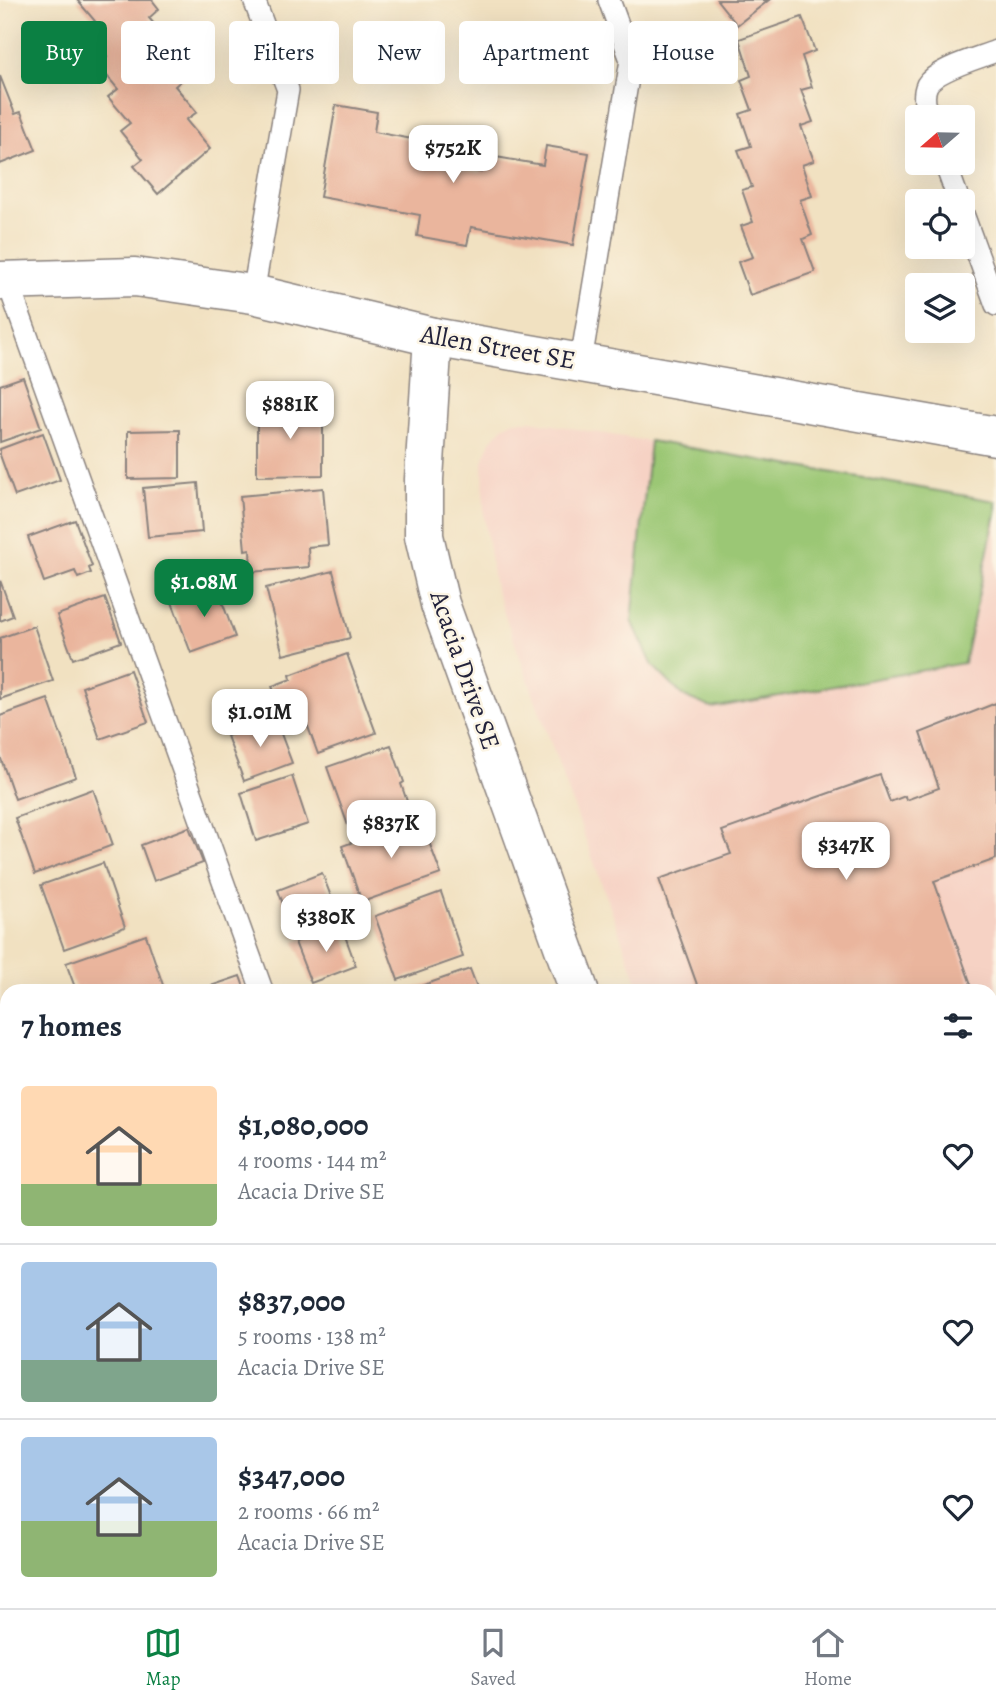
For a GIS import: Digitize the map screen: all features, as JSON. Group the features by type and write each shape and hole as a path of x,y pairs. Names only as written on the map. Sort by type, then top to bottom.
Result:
{"street":[{"name":"Allen Street SE","path":"4,281 135,277 253,294 433,337 996,436"},
{"name":"Acacia Drive SE","path":"433,337 424,479 424,536 440,604 577,984"}],"lane":[{"path":"253,294 288,90 254,0"},
{"path":"581,361 631,60 609,0"},
{"path":"925,105 927,85 943,71 996,51"},
{"path":"975,247 996,304"},
{"path":"4,281 260,984"}],"shaded area":[{"path":"515,421 530,421 996,501 996,984 638,984 495,588 484,517 483,461 491,441 503,427"}],"green space":[{"path":"650,441 996,501 996,513 964,663 712,708 683,696 653,666 632,621"}],"building":[{"path":"77,0 152,0 159,9 149,18 152,21 121,21 121,84 177,84 175,86 197,112 186,120 210,149 158,194 134,166 143,159 120,131 130,123 108,97 118,89 107,76 107,21 95,21"},
{"path":"717,0 769,0 738,24 738,21 734,21"},
{"path":"802,17 815,51 802,56 812,87 801,90 813,122 801,126 814,161 802,165 812,196 800,200 812,235 803,239 815,272 750,295 738,262 753,257 741,226 753,222 742,190 752,187 738,150 751,146 740,114 752,110 741,80 751,76 739,39"},
{"path":"0,76 15,114 21,112 36,150 0,164"},
{"path":"336,105 377,112 374,132 434,143 431,164 481,172 484,155 543,165 546,146 589,153 573,245 471,227 467,245 417,236 420,215 320,197"},
{"path":"23,377 41,428 0,442 0,385"},
{"path":"257,406 323,406 323,475 257,476"},
{"path":"180,430 180,478 128,479 128,431"},
{"path":"43,433 60,480 15,496 0,449"},
{"path":"198,483 202,532 148,537 143,488"},
{"path":"323,488 328,545 308,547 309,567 251,572 250,549 245,550 240,496"},
{"path":"75,520 92,566 89,568 91,573 78,578 75,571 44,582 28,537"},
{"path":"333,571 350,638 283,655 266,588"},
{"path":"0,580 13,616 0,621"},
{"path":"216,585 235,637 191,653 172,602"},
{"path":"105,598 121,642 73,659 57,615"},
{"path":"34,626 53,681 0,699 0,638"},
{"path":"347,654 376,733 318,754 300,705 281,712 272,686 291,679 290,675"},
{"path":"130,670 148,722 100,739 82,687"},
{"path":"48,699 76,777 15,799 0,756 0,716"},
{"path":"996,703 996,859 934,881 971,984 697,984 659,879 731,854 722,831 880,775 890,802 905,796 906,800 939,788 920,733"},
{"path":"275,718 292,763 244,781 227,736"},
{"path":"391,745 410,810 350,831 327,767"},
{"path":"292,776 308,824 256,841 241,793"},
{"path":"93,789 113,845 35,874 15,818"},
{"path":"420,818 441,874 362,902 342,846"},
{"path":"189,827 203,863 154,881 141,845"},
{"path":"103,863 125,927 64,949 41,885"},
{"path":"322,873 340,920 295,937 278,890"},
{"path":"441,892 463,957 398,980 375,916"},
{"path":"341,925 356,966 311,983 295,942"},
{"path":"146,935 163,984 74,984 66,963"},
{"path":"470,969 476,984 426,984"},
{"path":"240,976 243,984 217,984"}]}
